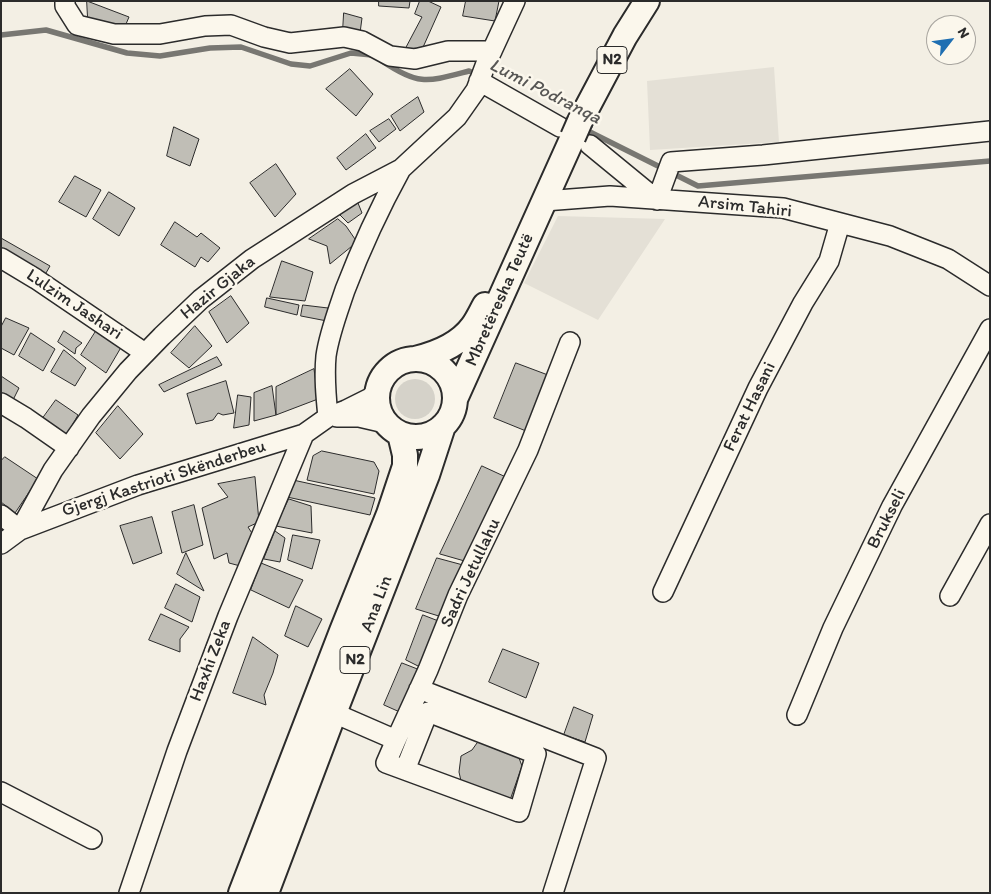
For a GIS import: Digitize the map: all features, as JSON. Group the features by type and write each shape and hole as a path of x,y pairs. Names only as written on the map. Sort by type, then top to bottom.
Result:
{"main road":[{"name":"Mbretëresha Teutë","path":"455,399 576,132 625,36 647,1"},
{"name":"Mbretëresha Teutë","path":"415,359 437,354 456,342 472,327 544,201"},
{"name":"N2","path":"392,428 378,408 377,392 380,383 390,369 406,360 415,359"},
{"path":"415,359 432,363 440,368 451,382 455,399"},
{"name":"N2","path":"443,426 450,418 455,399"},
{"path":"392,428 407,436 423,437 430,435 443,426"},
{"name":"Ana Lin","path":"266,893 427,474 443,426"},
{"name":"Ana Lin","path":"241,893 389,514 405,466 405,456 392,428"}],"street":[{"path":"65,1 65,6 77,26 114,34 160,34 205,26 230,25 264,37 290,43 344,37 362,41 390,56 415,59 448,51 576,132 660,191 670,162 762,155 990,131"},
{"name":"Hazir Gjaka","path":"20,530 53,470 91,416 145,353 200,299 252,259 353,194 401,169 457,116 483,72 515,1"},
{"name":"Hazir Gjaka","path":"328,417 325,388 326,355 335,318 361,248 401,169"},
{"name":"Arsim Tahiri","path":"544,201 660,191 783,208 890,236 948,259 990,286"},
{"name":"Ferat Hasani","path":"663,592 758,388 803,302 829,261 840,223"},
{"name":"Lulzim Jashari","path":"1,258 36,279 145,353"},
{"name":"Brukseli","path":"797,715 833,628 892,506 990,329"},
{"name":"Sadri Jetullahu","path":"404,770 386,763 419,690 458,595 528,450 570,342"},
{"name":"Gjergj Kastrioti Skënderbeu","path":"1,544 20,530 138,485 304,434 328,417 370,398 377,392"},
{"path":"1,403 69,448"},
{"path":"328,417 359,417 392,428"},
{"name":"Haxhi Zeka","path":"129,893 177,751 228,616 304,434"},
{"path":"1,516 20,530"},
{"path":"950,596 990,524"},
{"path":"419,690 596,758 553,893"},
{"path":"428,712 536,754 518,812 404,770 428,712"},
{"path":"334,713 396,740"},
{"path":"1,792 92,839"}],"shaded area":[{"path":"774,67 779,142 650,150 647,81"},
{"path":"558,216 665,219 598,320 524,283"},
{"path":"419,379 426,382 432,388 435,399 434,407 426,416 419,419 411,419 404,416 396,407 395,395 398,388 407,380"}],"building":[{"path":"87,1 129,17 123,31 88,19"},
{"path":"379,1 410,1 409,8 379,6"},
{"path":"420,1 428,1 441,7 420,54 404,51 422,17 415,14"},
{"path":"466,1 499,1 495,21 463,16"},
{"path":"344,13 362,18 360,33 343,31"},
{"path":"350,69 373,94 356,116 326,89"},
{"path":"418,97 424,112 400,131 391,116"},
{"path":"389,119 396,129 379,142 370,131"},
{"path":"174,127 199,139 190,166 167,156"},
{"path":"366,134 376,148 346,170 337,158"},
{"path":"276,164 296,194 275,217 250,183"},
{"path":"75,176 101,190 86,217 59,202"},
{"path":"109,192 135,208 119,236 93,219"},
{"path":"358,203 362,213 348,223 339,214"},
{"path":"338,219 346,226 357,242 330,264 327,246 309,239"},
{"path":"175,222 197,237 201,233 220,248 208,262 201,257 195,267 161,245"},
{"path":"1,238 50,266 42,280 1,255"},
{"path":"282,261 313,272 305,301 270,297"},
{"path":"231,296 249,323 227,343 209,312"},
{"path":"267,298 299,305 297,315 265,307"},
{"path":"303,305 328,308 327,321 301,316"},
{"path":"6,318 29,328 14,355 1,348 1,327"},
{"path":"195,326 212,346 189,368 171,353"},
{"path":"98,328 123,344 106,373 81,355"},
{"path":"64,331 82,343 76,348 75,354 58,342"},
{"path":"31,333 55,349 43,371 19,356"},
{"path":"64,350 86,368 75,386 51,372"},
{"path":"217,357 222,365 164,392 159,385"},
{"path":"516,363 548,375 526,431 494,418"},
{"path":"314,369 318,399 276,415 276,387"},
{"path":"1,376 19,388 12,402 1,394"},
{"path":"226,381 234,413 223,415 218,413 213,420 196,424 187,394"},
{"path":"272,386 276,415 254,421 254,393"},
{"path":"238,395 251,397 249,425 234,428"},
{"path":"56,400 78,415 66,436 43,418"},
{"path":"118,406 143,434 120,459 96,433"},
{"path":"322,451 374,462 379,471 374,494 307,480 313,456"},
{"path":"5,457 38,479 15,513 1,502 1,461"},
{"path":"482,466 508,478 468,562 440,554"},
{"path":"255,477 259,522 248,527 255,538 244,567 229,563 227,553 214,559 202,508 228,497 218,484"},
{"path":"293,480 375,498 370,515 287,497"},
{"path":"289,499 311,506 312,533 276,526"},
{"path":"194,505 203,545 182,553 172,512"},
{"path":"152,517 162,553 133,564 120,526"},
{"path":"275,531 285,538 280,562 264,559"},
{"path":"293,535 320,540 312,569 288,560"},
{"path":"186,553 204,591 177,574"},
{"path":"437,558 463,565 442,617 416,609"},
{"path":"261,563 303,580 289,608 251,590"},
{"path":"176,584 200,597 192,622 165,608"},
{"path":"296,606 322,619 308,647 285,636"},
{"path":"161,614 189,627 180,639 180,652 149,640"},
{"path":"423,615 441,622 422,668 406,660"},
{"path":"253,637 278,655 264,695 266,705 233,693"},
{"path":"503,649 539,663 526,698 489,682"},
{"path":"402,663 420,670 402,713 384,705"},
{"path":"574,707 593,715 585,742 564,735"},
{"path":"490,740 509,745 519,758 522,766 509,803 492,809 466,803 459,772 461,756 472,750 477,743"}],"waterway":[{"name":"Lumi Podranqa","path":"1,35 46,30 127,53 160,56 210,48 241,47 291,64 310,66 351,53 372,55"},
{"name":"Lumi Podranqa","path":"382,61 405,75 424,80 443,78 469,71 478,75"},
{"name":"Lumi Podranqa","path":"582,128 698,186 990,161"}]}
